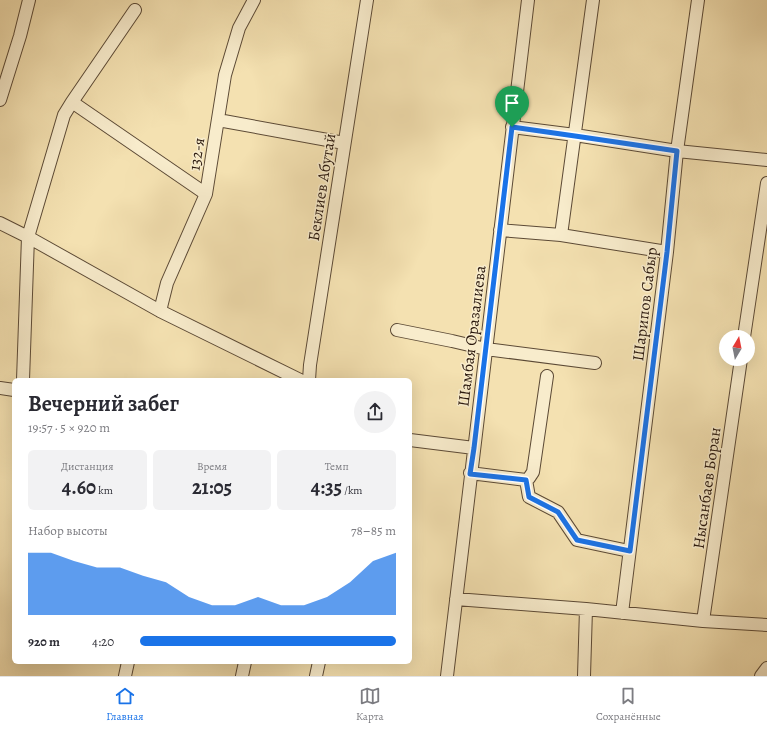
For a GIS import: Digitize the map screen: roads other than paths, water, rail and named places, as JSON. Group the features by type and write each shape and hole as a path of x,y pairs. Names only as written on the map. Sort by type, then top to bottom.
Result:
{"street":[{"path":"0,100 20,36 29,0"},
{"name":"132-я","path":"160,311 167,283 206,194 226,75 239,28 254,0"},
{"name":"Беклиев Абутай","path":"309,378 310,364 367,0"},
{"name":"Шамбая Оразалиева","path":"447,676 527,0"},
{"path":"561,236 593,0"},
{"name":"Шарипов Сабыр","path":"622,613 667,252 677,151 698,0"},
{"path":"23,378 28,237 64,115 134,10"},
{"path":"72,102 206,194"},
{"path":"218,120 344,143"},
{"path":"512,127 677,151 767,160"},
{"path":"745,330 767,183"},
{"path":"0,223 28,237 160,311 296,378"},
{"path":"500,230 561,236 667,252"},
{"path":"397,330 486,349 595,363"},
{"name":"Нысанбаев Боран","path":"703,621 740,366"},
{"path":"470,474 526,480 530,478 533,472 547,376"},
{"path":"0,388 12,390"},
{"path":"412,440 474,448"},
{"path":"526,480 529,497 558,512 577,540 630,551"},
{"path":"456,599 586,609 703,621 767,625"},
{"path":"584,676 586,609"},
{"path":"125,676 128,664"},
{"path":"242,676 245,664"},
{"path":"316,676 319,664"},
{"path":"761,676 767,668"}]}
